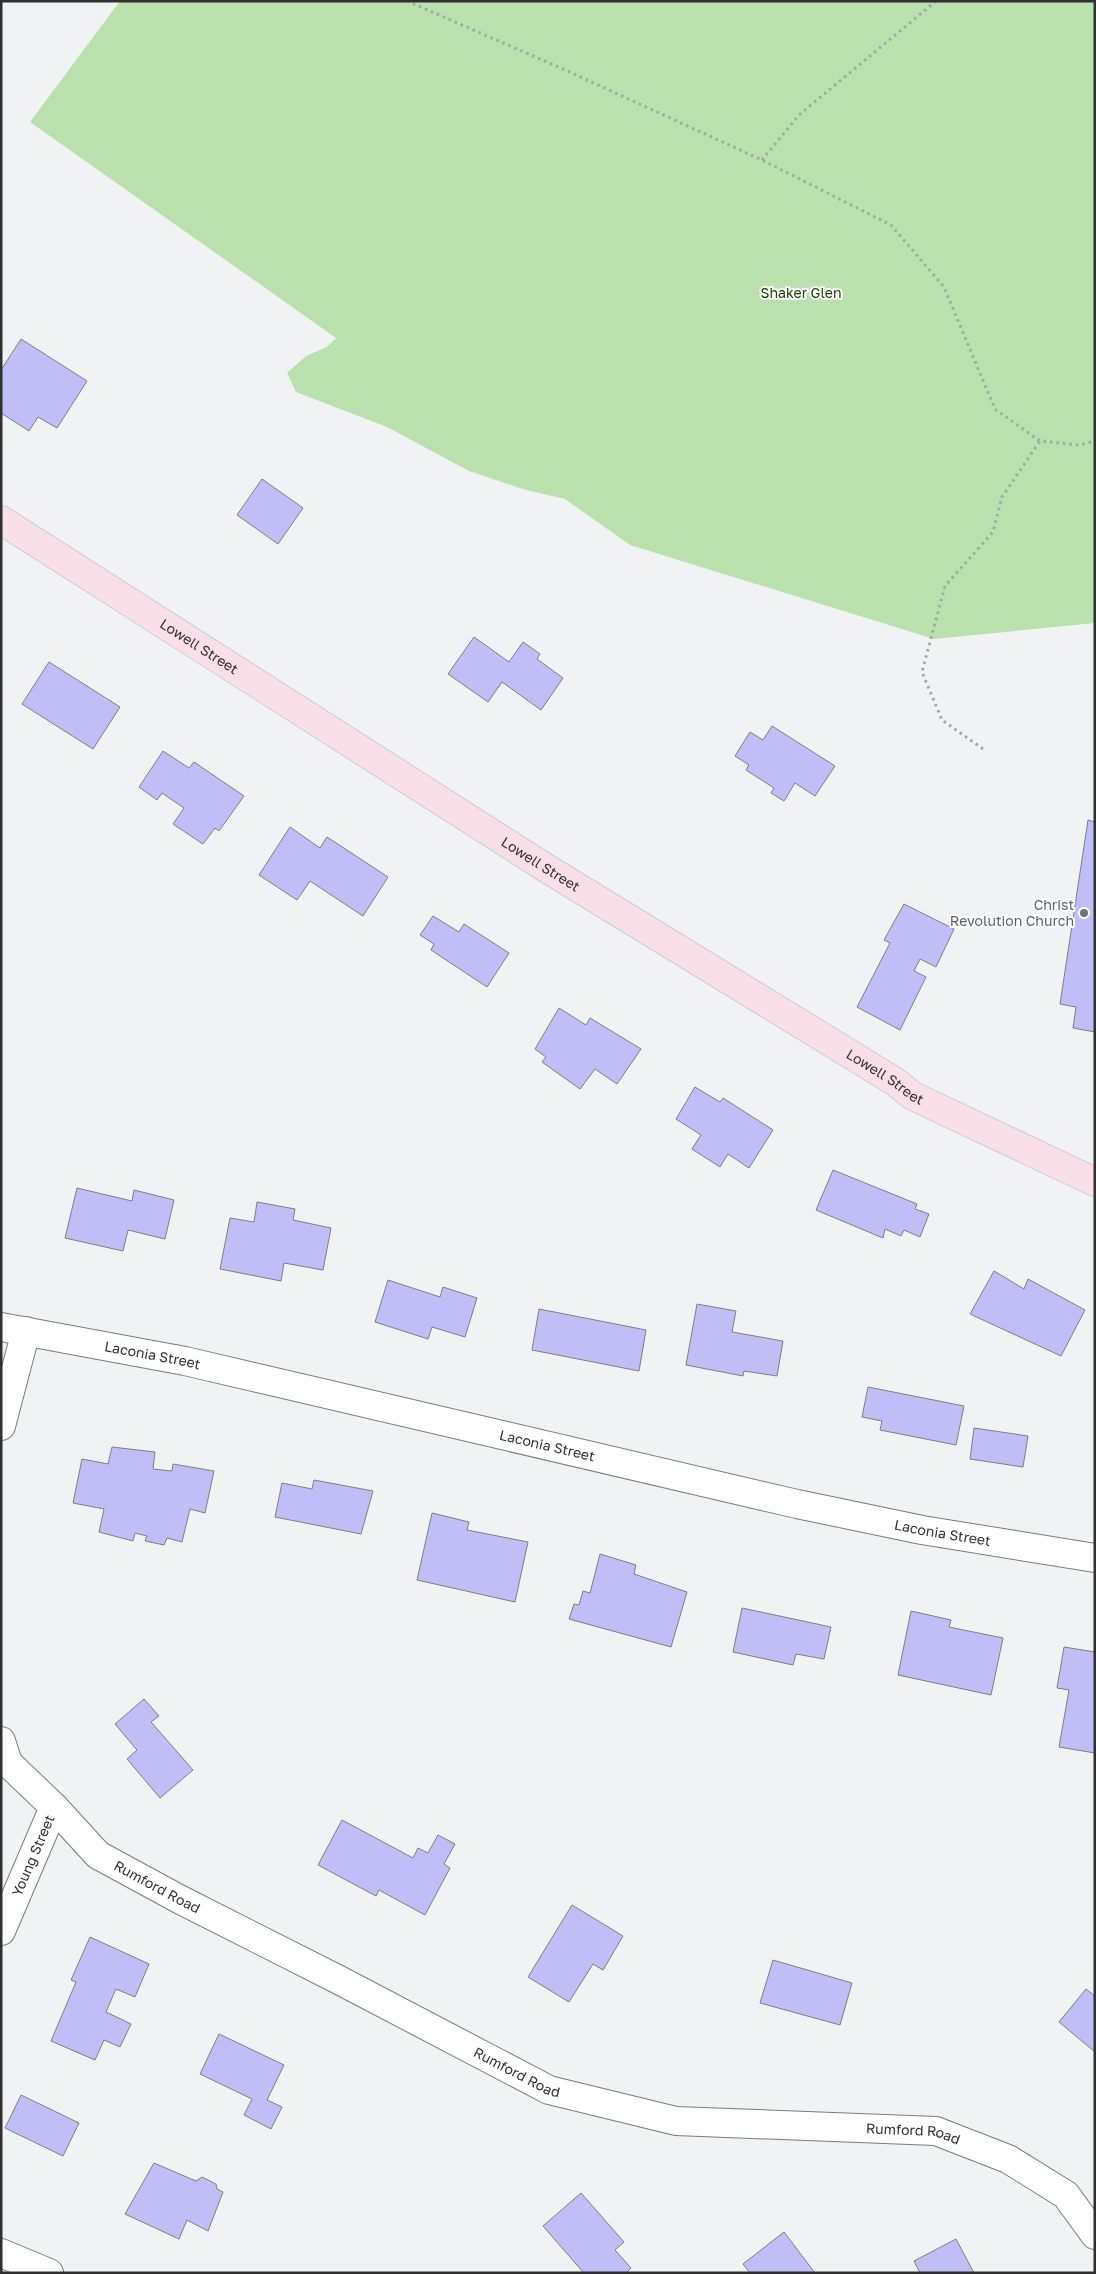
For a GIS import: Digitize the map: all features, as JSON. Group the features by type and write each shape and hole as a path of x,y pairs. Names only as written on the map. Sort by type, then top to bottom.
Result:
{"main road":[{"name":"Lowell Street","path":"1,520 546,868 894,1081 913,1096 1095,1182"}],"street":[{"path":"1,1426 13,1329"},
{"name":"Laconia Street","path":"13,1329 185,1361 797,1504 912,1528 1095,1558"},
{"name":"Rumford Road","path":"1,1742 8,1763 54,1807 98,1855 178,1899 339,1980 549,2090 676,2121 936,2131 1008,2158 1066,2195 1095,2235"},
{"name":"Young Street","path":"1,1931 54,1807"},
{"path":"1,2253 49,2273"}],"path":[{"path":"407,1 563,69 762,160 891,225 944,287 995,409 1040,440 1079,445 1095,441"},
{"path":"762,160 800,115 936,1"},
{"path":"982,749 942,720 922,672 945,586 993,532 1002,497 1040,440"}],"green space":[{"name":"Shaker Glen","path":"120,1 1095,1 1095,623 934,639 630,545 565,499 526,490 469,471 387,427 296,392 287,373 306,356 327,347 336,338 30,122"}],"building":[{"path":"21,339 87,381 57,428 38,417 29,431 1,413 1,370"},
{"path":"262,479 303,508 278,544 237,515"},
{"path":"474,637 509,662 523,642 540,654 537,659 563,678 541,710 502,682 488,702 448,674"},
{"path":"49,662 120,707 93,749 22,704"},
{"path":"772,726 835,766 815,796 795,783 784,801 771,793 774,788 746,770 749,765 735,756 750,732 763,740"},
{"path":"163,751 189,768 194,762 244,796 219,831 215,828 203,844 173,824 184,808 162,793 157,800 139,787"},
{"name":"Christ Revolution Church","path":"1088,820 1095,822 1095,1032 1073,1028 1076,1007 1060,1004"},
{"path":"290,827 320,848 327,837 388,877 363,916 310,881 297,900 259,875"},
{"path":"904,904 954,929 936,967 920,959 914,971 926,977 900,1030 857,1007 890,943 884,940"},
{"path":"433,916 459,932 464,924 509,953 487,987 431,950 434,944 420,935"},
{"path":"559,1008 586,1025 590,1018 641,1049 617,1084 595,1069 580,1089 542,1062 546,1057 535,1049"},
{"path":"695,1087 720,1102 723,1098 773,1130 749,1168 728,1154 720,1167 692,1149 701,1135 676,1119"},
{"path":"833,1170 917,1204 915,1209 929,1214 920,1237 904,1230 901,1236 885,1229 883,1238 816,1210"},
{"path":"77,1188 132,1201 134,1190 174,1200 165,1239 128,1230 123,1251 65,1238"},
{"path":"257,1202 295,1209 293,1220 331,1228 323,1270 284,1263 281,1281 220,1269 230,1218 254,1222"},
{"path":"994,1271 1024,1289 1028,1279 1085,1310 1061,1356 970,1314"},
{"path":"388,1280 440,1297 443,1287 477,1298 465,1337 432,1327 428,1339 375,1322"},
{"path":"697,1304 736,1311 732,1332 783,1341 777,1376 744,1371 743,1376 686,1365"},
{"path":"539,1309 646,1330 639,1371 532,1350"},
{"path":"868,1387 964,1406 956,1445 880,1430 882,1421 862,1417"},
{"path":"974,1428 1028,1436 1023,1467 970,1459"},
{"path":"112,1447 155,1452 153,1469 172,1471 173,1464 214,1471 205,1513 190,1509 182,1542 167,1538 164,1545 145,1541 147,1536 135,1533 133,1541 99,1532 104,1509 73,1503 82,1459 108,1464"},
{"path":"314,1480 373,1491 361,1534 275,1517 282,1483 312,1489"},
{"path":"432,1513 469,1522 467,1530 528,1542 515,1602 417,1580"},
{"path":"600,1554 636,1565 634,1574 687,1592 671,1647 569,1619 574,1604 579,1605 583,1591 590,1593"},
{"path":"742,1608 831,1627 824,1659 796,1654 793,1665 733,1652"},
{"path":"911,1611 951,1620 949,1627 1003,1638 991,1695 898,1675"},
{"path":"1064,1647 1095,1652 1095,1753 1059,1747 1069,1690 1057,1688"},
{"path":"144,1699 159,1716 151,1722 193,1770 160,1798 127,1759 137,1750 115,1724"},
{"path":"342,1820 413,1858 418,1848 428,1853 438,1835 455,1844 444,1864 450,1868 425,1915 379,1890 376,1896 318,1865"},
{"path":"572,1905 623,1936 603,1970 593,1964 569,2002 528,1977"},
{"path":"90,1937 149,1964 135,1997 116,1989 106,2012 131,2024 120,2047 104,2040 95,2060 51,2041 76,1982 71,1980"},
{"path":"773,1960 852,1983 840,2025 760,2003"},
{"path":"1086,1989 1095,1996 1095,2052 1059,2022"},
{"path":"219,2034 284,2065 267,2100 282,2107 271,2129 244,2115 252,2099 200,2074"},
{"path":"21,2095 79,2123 63,2156 5,2128"},
{"path":"154,2163 196,2181 202,2177 216,2184 217,2189 223,2192 208,2231 187,2220 179,2239 125,2214"},
{"path":"581,2193 624,2242 615,2250 631,2268 626,2273 582,2273 543,2226"},
{"path":"784,2232 815,2273 750,2273 743,2264"},
{"path":"956,2239 974,2273 920,2273 914,2261"}],"place":[{"name":"Christ Revolution Church","path":"1084,913"}]}
